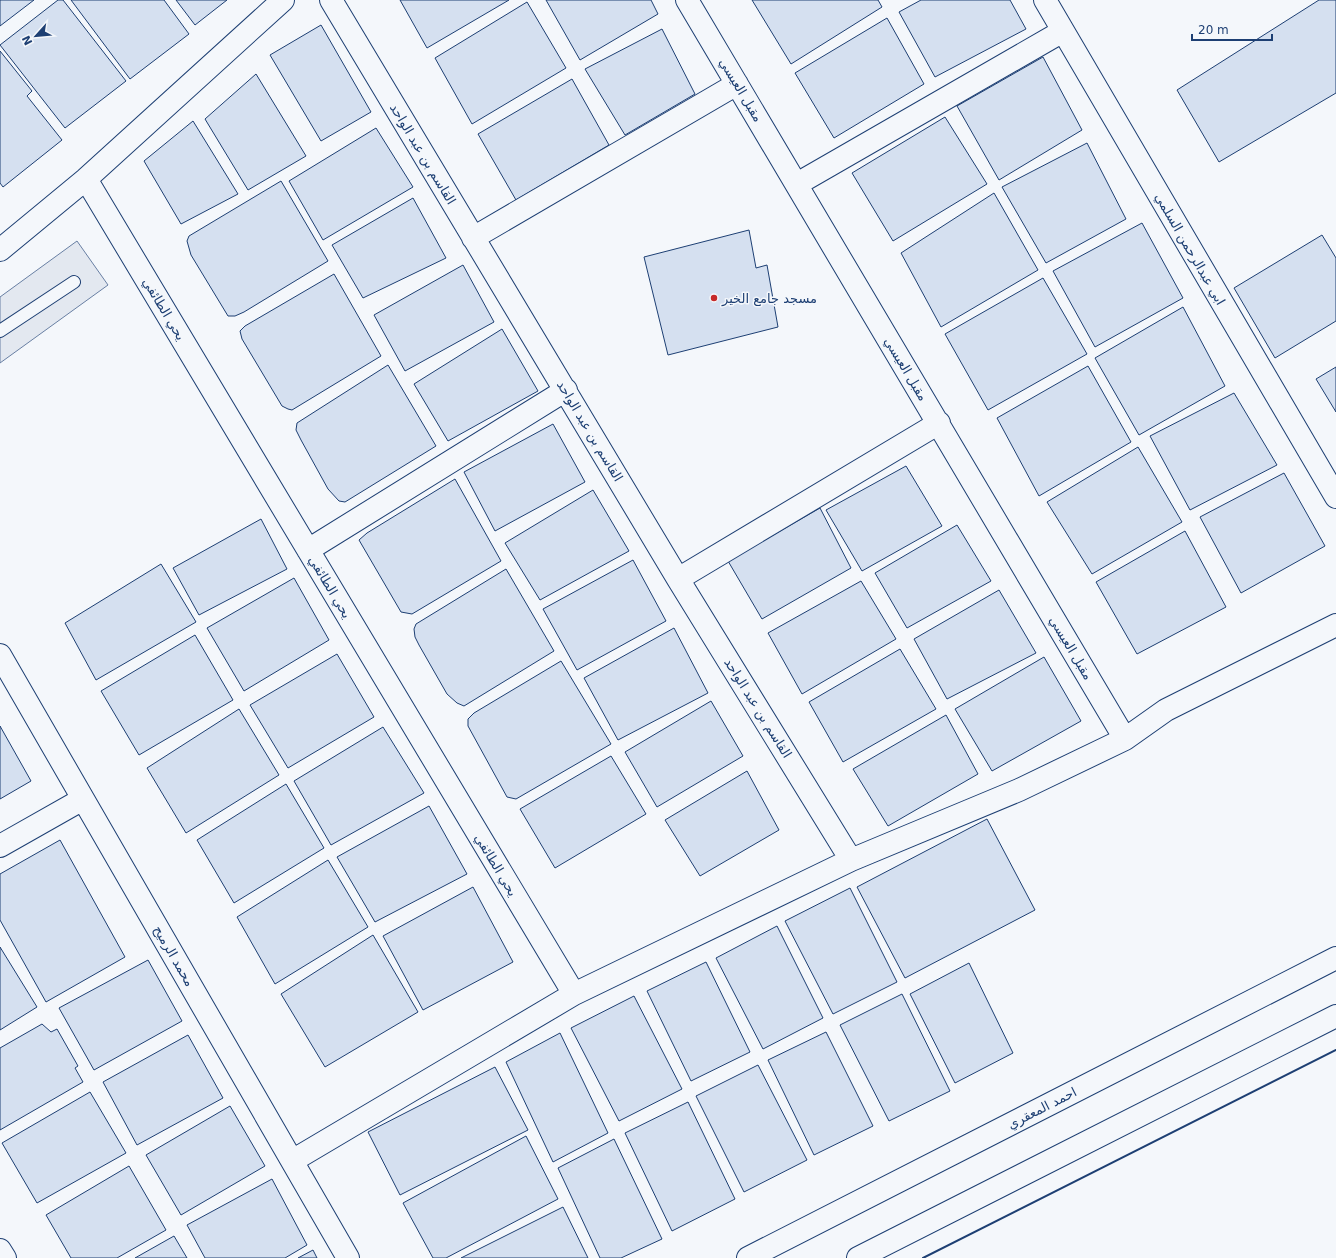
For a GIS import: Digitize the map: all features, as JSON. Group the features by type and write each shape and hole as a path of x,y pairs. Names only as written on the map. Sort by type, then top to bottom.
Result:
{"street":[{"path":"0,250 86,179 283,0"},
{"name":"القاسم بن عبد الواحد","path":"331,0 678,579 851,860"},
{"name":"مقبل العيسي","path":"688,0 1125,739"},
{"name":"ابي عبدالرحمن السلمي","path":"1045,0 1336,497"},
{"path":"797,184 1063,32"},
{"path":"473,238 737,84"},
{"name":"يحي الطائفي","path":"86,179 574,994"},
{"path":"308,550 566,390"},
{"path":"678,579 939,423"},
{"path":"292,1161 574,994 851,860 1019,790 1125,739 1166,710 1336,624"},
{"name":"محمد الرميح","path":"0,655 348,1258"},
{"path":"0,846 83,799"},
{"name":"احمد المعقري","path":"748,1258 1336,958"},
{"path":"858,1258 1336,1016"},
{"path":"0,1250 5,1258"}],"lane":[{"path":"0,331 74,282"}],"shaded area":[{"path":"77,241 108,285 0,363 0,297"}],"building":[{"path":"0,0 34,0 0,26"},
{"path":"58,0 63,0 126,81 65,128 0,45"},
{"path":"71,0 164,0 189,34 130,79"},
{"path":"176,0 227,0 195,25"},
{"path":"400,0 509,0 427,48"},
{"path":"546,0 651,0 658,14 580,60"},
{"path":"752,0 878,0 882,7 791,64"},
{"path":"921,0 1010,0 1026,29 935,77 899,12"},
{"path":"1319,0 1336,0 1336,93 1219,162 1177,90"},
{"path":"527,2 566,68 472,124 435,58"},
{"path":"887,18 924,84 834,138 795,73"},
{"path":"321,25 371,112 321,141 270,55"},
{"path":"662,29 695,94 625,135 585,69"},
{"path":"0,51 32,91 27,96 62,140 3,187 0,183"},
{"path":"1043,57 1082,130 999,180 957,106"},
{"path":"256,74 306,156 248,190 205,119"},
{"path":"572,79 609,145 516,200 478,134"},
{"path":"945,117 987,184 893,241 852,173"},
{"path":"193,121 238,194 181,224 144,161"},
{"path":"376,128 413,187 323,240 289,181"},
{"path":"1087,143 1126,219 1046,263 1002,187"},
{"path":"281,181 328,261 244,312 235,316 228,316 191,255 187,241 189,236"},
{"path":"994,193 1038,270 941,327 901,253"},
{"path":"413,198 446,258 363,298 332,245"},
{"path":"1142,223 1183,298 1095,347 1053,271"},
{"name":"مسجد جامع الخير","path":"749,230 756,268 767,265 778,327 668,355 644,257"},
{"path":"1322,235 1336,258 1336,321 1275,358 1234,288"},
{"path":"463,265 494,322 405,371 374,315"},
{"path":"334,274 381,356 292,410 288,409 282,406 242,339 240,331 245,326"},
{"path":"1043,278 1087,354 988,410 945,334"},
{"path":"1183,307 1225,386 1139,435 1095,358"},
{"path":"502,329 538,391 448,441 414,384"},
{"path":"388,365 436,446 345,502 339,501 328,489 301,440 296,430 297,423"},
{"path":"1088,366 1131,442 1039,496 997,418"},
{"path":"1336,367 1336,412 1316,379"},
{"path":"1234,393 1277,465 1190,510 1150,436"},
{"path":"553,424 585,482 495,531 464,472"},
{"path":"1138,447 1182,522 1092,574 1047,502"},
{"path":"906,466 942,526 862,571 826,510"},
{"path":"1284,473 1325,546 1241,593 1200,517"},
{"path":"455,479 501,561 412,614 401,612 359,540 367,533"},
{"path":"593,490 629,551 540,600 505,543"},
{"path":"820,508 851,568 762,619 728,561"},
{"path":"261,519 287,569 199,615 173,568"},
{"path":"957,525 991,581 907,628 875,573"},
{"path":"1185,531 1226,607 1137,654 1096,582"},
{"path":"633,560 666,621 577,670 543,609"},
{"path":"161,564 196,622 96,680 65,623"},
{"path":"506,569 554,651 464,706 457,703 447,694 419,645 415,637 414,629 416,624"},
{"path":"294,578 329,640 244,691 207,628"},
{"path":"861,581 896,639 802,694 768,633"},
{"path":"999,590 1036,653 947,699 914,639"},
{"path":"674,628 708,693 618,740 584,678"},
{"path":"195,635 233,700 139,755 101,691"},
{"path":"900,649 936,709 843,762 809,702"},
{"path":"337,654 374,717 288,768 250,705"},
{"path":"1044,657 1081,721 992,771 955,709"},
{"path":"561,661 611,744 516,799 507,797 468,726 468,719 474,713"},
{"path":"711,701 743,756 657,807 625,752"},
{"path":"239,709 279,775 186,833 147,768"},
{"path":"946,715 978,774 888,826 853,769"},
{"path":"0,726 31,781 0,799"},
{"path":"383,727 424,793 331,845 294,781"},
{"path":"611,756 646,814 555,868 520,809"},
{"path":"747,771 779,830 700,876 665,820"},
{"path":"286,784 324,848 234,903 197,840"},
{"path":"429,806 467,874 375,922 337,857"},
{"path":"987,819 1035,910 905,978 857,887"},
{"path":"60,840 125,957 46,1002 0,920 0,874"},
{"path":"328,860 368,927 275,984 237,917"},
{"path":"473,887 513,962 423,1010 383,936"},
{"path":"850,888 897,982 833,1014 785,921"},
{"path":"777,926 823,1018 763,1049 716,958"},
{"path":"373,935 418,1012 325,1067 281,994"},
{"path":"0,947 37,1007 0,1030"},
{"path":"148,960 182,1021 94,1070 59,1008"},
{"path":"706,962 750,1052 691,1081 647,991"},
{"path":"969,963 1013,1053 955,1083 910,994"},
{"path":"902,994 950,1091 889,1121 840,1025"},
{"path":"634,996 682,1089 619,1121 571,1028"},
{"path":"42,1024 51,1032 57,1029 78,1066 75,1068 83,1082 0,1130 0,1048"},
{"path":"826,1032 873,1126 814,1155 768,1060"},
{"path":"560,1033 608,1133 553,1162 506,1062"},
{"path":"188,1035 223,1098 137,1145 103,1082"},
{"path":"758,1065 807,1160 744,1192 696,1096"},
{"path":"495,1067 528,1130 400,1195 368,1132"},
{"path":"90,1092 126,1153 37,1203 2,1143"},
{"path":"688,1102 735,1199 672,1231 625,1133"},
{"path":"230,1106 265,1166 181,1215 146,1155"},
{"path":"526,1136 558,1199 446,1258 433,1258 403,1203"},
{"path":"614,1139 662,1239 621,1258 600,1258 558,1168"},
{"path":"129,1166 166,1230 117,1258 71,1258 46,1215"},
{"path":"272,1179 307,1245 285,1258 205,1258 187,1225"},
{"path":"563,1207 588,1258 461,1258"},
{"path":"174,1236 187,1258 135,1258"},
{"path":"313,1250 317,1258 298,1258"}],"wall":[{"path":"923,1258 1336,1050"}],"place":[{"name":"مسجد جامع الخير","path":"714,298"}]}
